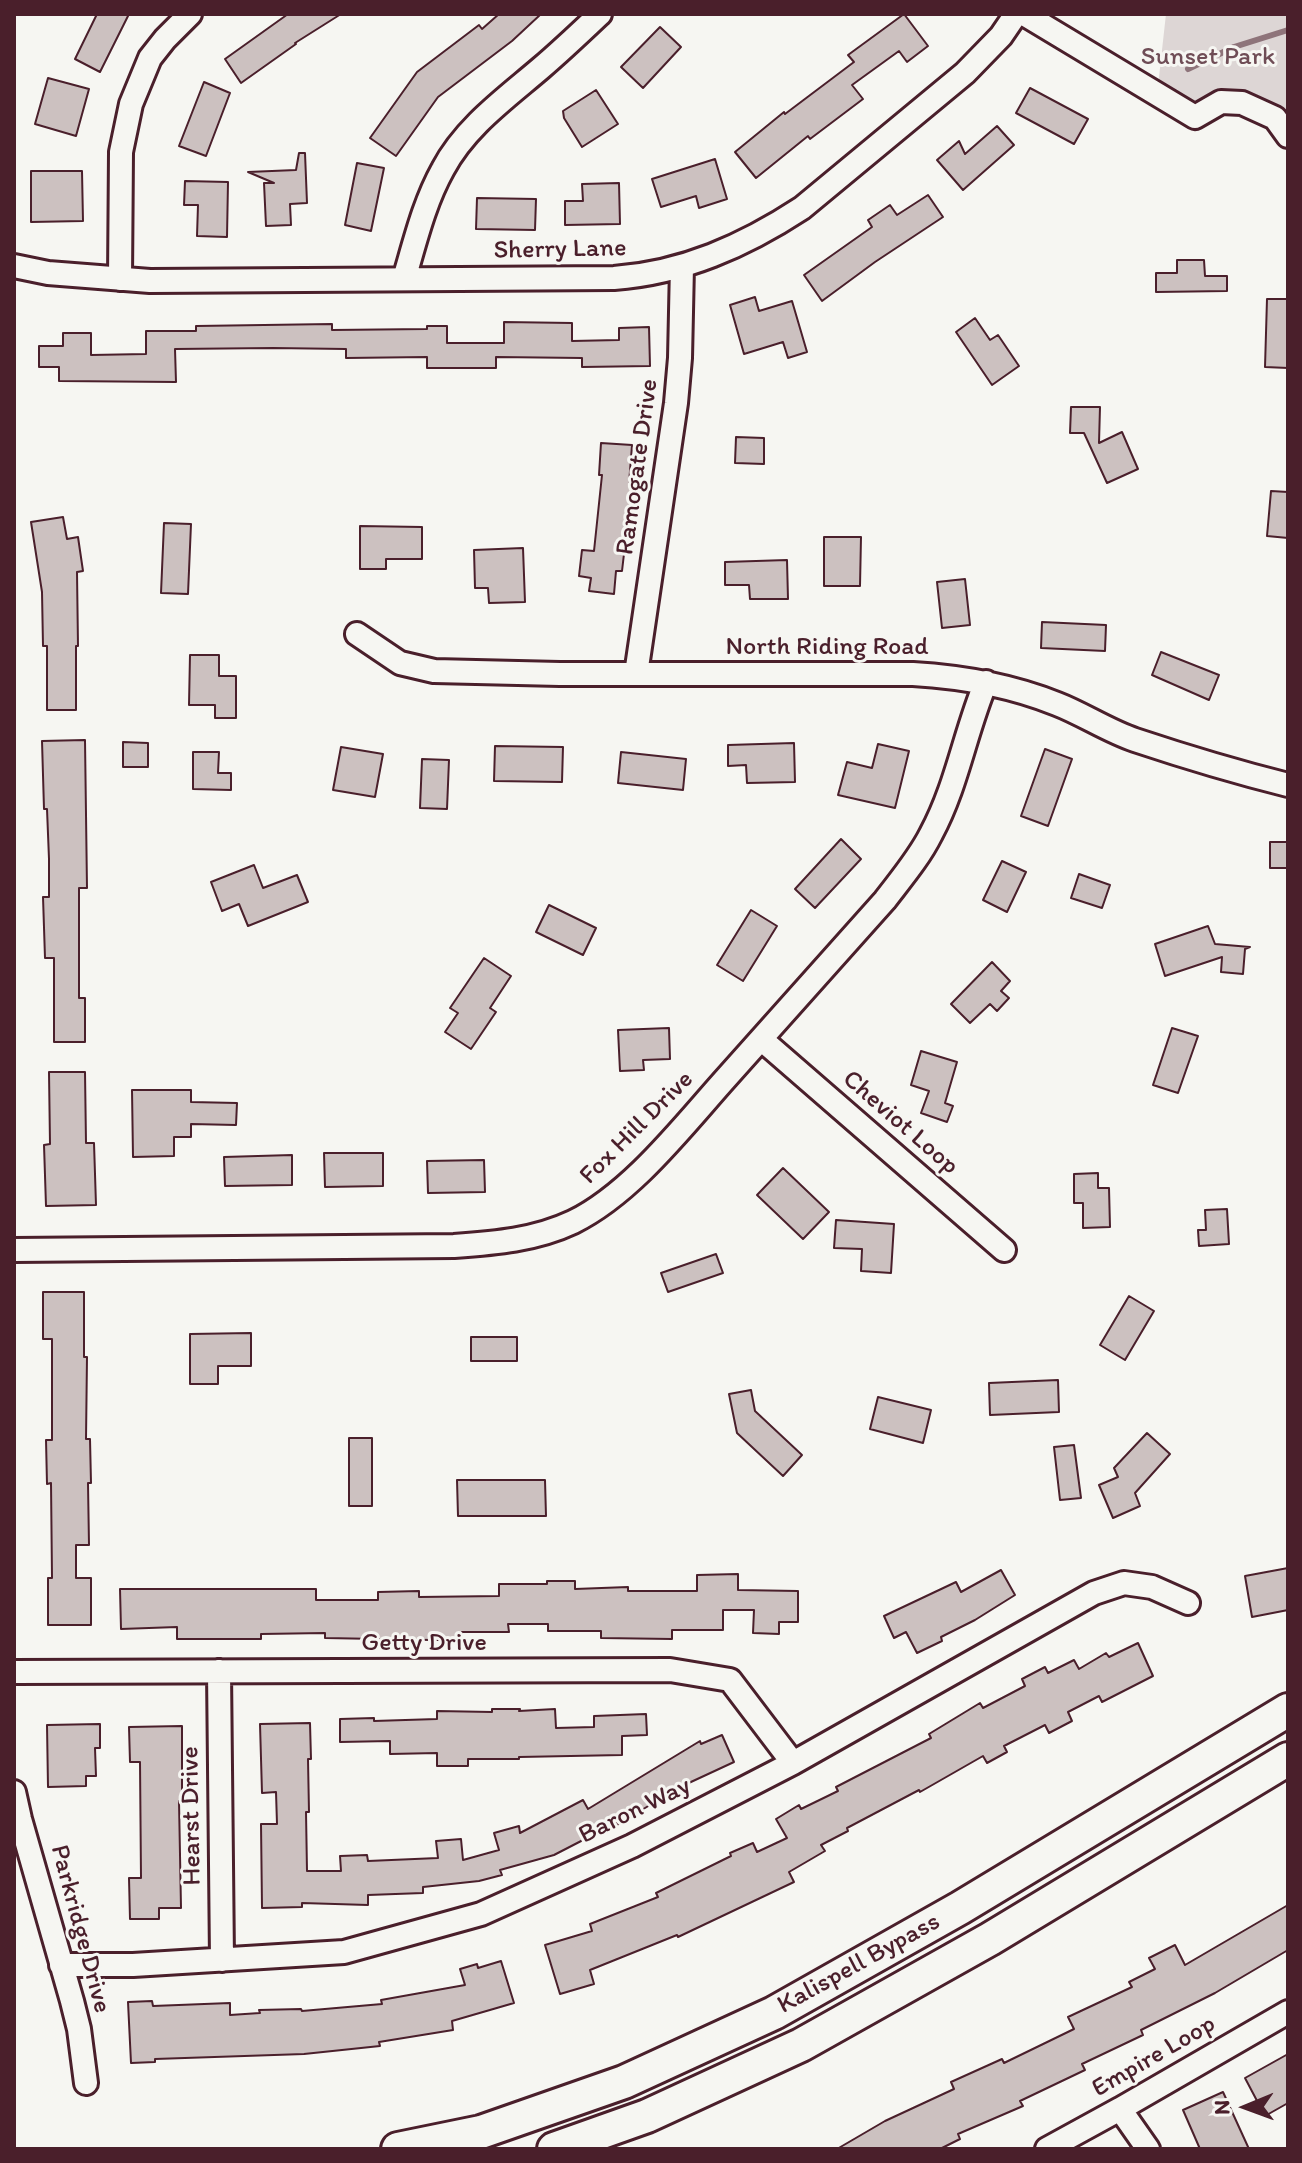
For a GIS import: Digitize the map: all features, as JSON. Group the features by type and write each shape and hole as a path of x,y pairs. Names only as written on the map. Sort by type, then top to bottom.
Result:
{"highway":[{"name":"Kalispell Bypass","path":"398,2149 481,2132 624,2082 774,2013 960,1908 1288,1710"},
{"name":"Kalispell Bypass","path":"554,2149 647,2116 801,2045 990,1939 1288,1759"}],"street":[{"path":"120,279 121,152 131,104 150,58 190,14"},
{"path":"404,279 426,206 455,150 504,100 600,14"},
{"name":"Sherry Lane","path":"14,266 48,273 150,281 614,278 656,273 740,245 802,208 965,73 1001,36 1016,14"},
{"path":"1024,14 1195,117 1221,102 1242,103 1275,118 1288,136"},
{"name":"Ramogate Drive","path":"636,674 676,403 682,266"},
{"name":"North Riding Road","path":"357,634 400,663 434,671 913,674 986,682 1058,704 1133,739 1170,752 1288,785"},
{"name":"Fox Hill Drive","path":"14,1250 454,1246 497,1243 537,1235 575,1220 627,1184 673,1137 910,868 931,836 956,774 973,713 986,682"},
{"name":"Cheviot Loop","path":"761,1039 1004,1250"},
{"name":"Baron Way","path":"61,1965 110,1966 344,1952 481,1914 632,1846 793,1763 1094,1593 1124,1583 1152,1587 1188,1603"},
{"name":"Getty Drive","path":"14,1672 670,1670 730,1680 793,1763"},
{"name":"Hearst Drive","path":"219,1671 222,1960"},
{"name":"Parkridge Drive","path":"14,1792 18,1831 79,2029 86,2083"},
{"name":"Empire Loop","path":"1047,2149 1288,2012"},
{"path":"1120,2109 1148,2149"}],"green space":[{"name":"Sunset Park","path":"1166,14 1288,14 1288,118 1252,95 1195,102 1158,86"}],"building":[{"path":"97,14 129,14 100,72 75,59"},
{"path":"288,14 341,14 241,83 225,59"},
{"path":"499,14 541,14 512,41 438,97 396,156 370,138 417,72 479,25 482,29"},
{"path":"904,14 928,46 907,62 899,51 852,85 863,99 810,139 808,136 756,178 735,152 854,62 848,55"},
{"path":"660,27 681,47 643,88 621,67"},
{"path":"48,78 89,89 76,136 35,124"},
{"path":"204,82 230,93 206,156 179,146"},
{"path":"1030,88 1088,119 1074,144 1016,113"},
{"path":"596,90 618,124 582,147 563,111"},
{"path":"997,126 1014,145 963,190 937,160 959,141 965,154"},
{"path":"299,153 305,153 307,203 290,204 291,225 266,226 264,183 274,183 248,172 296,170"},
{"path":"715,159 727,199 699,208 696,196 661,207 652,179"},
{"path":"357,163 384,168 371,231 345,225"},
{"path":"31,171 82,171 83,221 31,222"},
{"path":"185,181 228,182 227,237 197,236 198,205 184,205"},
{"path":"619,183 620,224 565,225 565,201 583,201 582,184"},
{"path":"928,195 943,217 822,301 804,275 872,227 868,220 890,205 897,215"},
{"path":"477,198 536,199 535,230 476,229"},
{"path":"1177,260 1204,260 1205,276 1227,276 1227,291 1156,292 1156,273 1177,273"},
{"path":"755,297 759,311 792,301 807,352 788,358 783,342 744,354 730,305"},
{"path":"1267,299 1288,299 1288,368 1265,367"},
{"path":"975,318 990,340 998,335 1019,366 992,385 956,332"},
{"path":"504,322 572,323 572,341 619,340 619,328 649,327 650,366 582,367 582,358 496,357 496,368 427,368 427,357 346,358 346,349 273,348 175,349 176,382 59,381 59,367 39,367 39,346 63,346 63,333 91,333 91,355 146,354 146,331 196,331 196,326 332,324 332,330 447,326 447,343 504,343"},
{"path":"1071,407 1100,407 1099,443 1122,432 1138,469 1107,483 1084,433 1070,433"},
{"path":"736,437 764,438 764,464 735,463"},
{"path":"601,443 632,445 629,484 632,485 622,571 616,571 614,594 589,591 591,578 579,576 582,550 594,551 602,475 599,475"},
{"path":"1271,491 1288,492 1288,538 1267,536"},
{"path":"63,517 67,539 78,537 83,571 77,572 76,710 47,710 47,646 43,646 42,592 31,522"},
{"path":"164,523 191,524 188,594 161,593"},
{"path":"360,526 422,527 422,559 386,559 386,569 360,569"},
{"path":"824,537 861,537 860,586 824,586"},
{"path":"523,548 525,602 489,603 488,588 475,588 474,550"},
{"path":"787,560 788,599 750,599 749,585 725,585 725,562"},
{"path":"965,579 970,625 942,628 937,582"},
{"path":"1042,622 1106,625 1105,651 1041,648"},
{"path":"1161,652 1219,675 1209,700 1152,675"},
{"path":"190,655 219,655 219,676 236,676 236,718 215,718 215,705 189,705"},
{"path":"85,740 87,888 79,888 79,998 85,998 85,1042 54,1042 54,958 45,958 43,897 49,897 49,859 42,741"},
{"path":"123,742 148,743 148,767 123,767"},
{"path":"794,743 795,782 747,783 746,765 728,766 728,745"},
{"path":"878,744 909,751 895,808 838,795 847,762 872,768"},
{"path":"495,746 563,747 562,782 494,781"},
{"path":"341,747 383,754 375,797 333,790"},
{"path":"1045,749 1072,759 1048,826 1021,816"},
{"path":"193,752 219,752 218,773 231,773 231,790 193,789"},
{"path":"621,752 686,759 683,790 618,783"},
{"path":"422,759 449,760 447,809 420,808"},
{"path":"841,839 861,859 815,908 795,889"},
{"path":"1270,842 1288,842 1288,868 1270,868"},
{"path":"1002,861 1026,872 1007,912 983,900"},
{"path":"254,865 263,888 297,875 308,902 248,926 239,904 222,911 211,882"},
{"path":"1079,874 1110,885 1102,908 1071,898"},
{"path":"549,905 596,928 583,955 536,932"},
{"path":"751,910 777,926 743,981 717,965"},
{"path":"1208,926 1215,944 1250,947 1245,949 1243,974 1221,972 1222,957 1165,976 1155,944"},
{"path":"484,958 511,976 490,1008 496,1012 471,1049 445,1032 458,1013 450,1008"},
{"path":"992,962 1010,981 1001,991 1009,998 997,1011 990,1004 970,1023 951,1004"},
{"path":"669,1028 670,1059 643,1060 644,1070 620,1071 618,1030"},
{"path":"1172,1028 1198,1036 1178,1093 1153,1085"},
{"path":"921,1051 957,1062 945,1103 953,1106 947,1122 921,1113 929,1091 911,1085"},
{"path":"49,1072 85,1072 86,1143 94,1143 96,1205 46,1206 44,1145 50,1144"},
{"path":"132,1090 191,1090 191,1102 237,1103 236,1125 191,1124 191,1137 174,1137 174,1156 133,1157"},
{"path":"324,1153 383,1153 383,1186 325,1187"},
{"path":"292,1155 292,1185 225,1186 224,1157"},
{"path":"484,1160 485,1192 428,1193 427,1161"},
{"path":"783,1168 829,1212 803,1239 757,1195"},
{"path":"1098,1173 1098,1188 1109,1188 1110,1227 1083,1228 1083,1203 1074,1203 1074,1174"},
{"path":"1227,1209 1229,1244 1199,1246 1198,1230 1206,1230 1205,1210"},
{"path":"836,1220 894,1224 891,1273 861,1271 862,1249 834,1248"},
{"path":"716,1254 723,1273 668,1292 661,1273"},
{"path":"43,1292 84,1292 86,1439 90,1439 91,1483 88,1483 89,1545 76,1545 76,1578 91,1578 91,1625 48,1625 48,1578 52,1578 51,1483 47,1484 46,1440 52,1440 52,1339 43,1339"},
{"path":"1129,1296 1154,1311 1125,1360 1100,1345"},
{"path":"251,1333 251,1366 218,1366 218,1384 190,1384 190,1334"},
{"path":"471,1337 517,1337 517,1361 471,1361"},
{"path":"1058,1380 1059,1412 990,1415 989,1383"},
{"path":"751,1390 755,1411 802,1455 783,1476 737,1433 729,1394"},
{"path":"878,1397 931,1410 923,1443 870,1429"},
{"path":"1147,1433 1170,1454 1135,1493 1140,1506 1113,1518 1099,1485 1118,1477 1114,1468"},
{"path":"349,1438 372,1438 372,1506 349,1506"},
{"path":"1074,1445 1081,1498 1060,1500 1054,1447"},
{"path":"457,1480 545,1480 546,1516 458,1516"},
{"path":"1288,1568 1288,1610 1252,1617 1245,1576"},
{"path":"1001,1570 1015,1595 941,1637 942,1641 917,1653 906,1632 894,1638 884,1616 956,1582 961,1592"},
{"path":"738,1574 738,1590 798,1591 798,1622 779,1622 779,1634 753,1633 754,1610 723,1610 723,1630 672,1630 672,1639 601,1638 601,1631 548,1631 548,1624 508,1624 509,1632 462,1632 462,1640 325,1638 325,1633 261,1634 261,1639 177,1639 177,1627 121,1629 120,1589 316,1589 316,1600 378,1600 378,1592 419,1591 419,1597 499,1596 499,1584 547,1584 547,1581 575,1581 575,1589 628,1587 628,1591 697,1591 697,1575"},
{"path":"1138,1643 1153,1676 1102,1702 1099,1696 1068,1712 1072,1721 1049,1733 1045,1725 1004,1746 1007,1752 987,1763 983,1756 847,1828 848,1831 821,1845 825,1851 789,1872 794,1882 678,1937 590,1970 594,1984 560,1994 545,1945 592,1931 590,1924 658,1897 656,1893 731,1856 730,1853 753,1843 757,1852 787,1838 776,1819 799,1805 801,1809 838,1791 836,1787 931,1738 929,1734 980,1703 983,1708 1025,1686 1022,1679 1045,1667 1048,1673 1074,1660 1079,1669 1106,1653 1109,1657"},
{"path":"492,1709 555,1709 556,1728 594,1727 594,1716 646,1714 647,1735 622,1736 622,1755 468,1759 468,1766 437,1766 437,1753 390,1754 390,1741 340,1742 340,1719 437,1719 437,1711 492,1712"},
{"path":"310,1723 307,1871 341,1871 340,1856 367,1855 368,1861 438,1858 436,1841 461,1839 463,1860 499,1850 494,1833 519,1826 520,1833 583,1800 588,1809 700,1741 701,1744 722,1735 734,1762 678,1788 617,1825 554,1855 500,1870 502,1875 479,1881 423,1887 423,1893 368,1895 368,1905 302,1903 302,1907 262,1908 261,1824 277,1824 276,1792 262,1793 260,1724"},
{"path":"100,1724 100,1748 95,1748 96,1776 86,1776 86,1786 48,1787 47,1725"},
{"path":"182,1726 182,1801 179,1801 181,1908 159,1908 159,1919 130,1919 129,1878 141,1878 140,1762 130,1762 129,1727"},
{"path":"1288,1905 1288,1950 1215,1993 1141,2030 1143,2035 1082,2064 1085,2070 1020,2101 1023,2106 958,2134 960,2139 940,2149 837,2149 885,2121 954,2089 951,2082 1002,2059 1004,2063 1074,2029 1068,2017 1132,1987 1129,1982 1155,1969 1149,1958 1175,1945 1185,1965"},
{"path":"501,1961 514,2003 452,2021 453,2030 379,2042 380,2046 304,2054 155,2059 155,2062 131,2063 128,2002 152,2001 153,2006 230,2003 230,2015 260,2013 259,2010 302,2011 382,2004 381,2000 465,1985 460,1969 477,1964 478,1968"},
{"path":"1288,2054 1288,2103 1265,2116 1245,2078"},
{"path":"1223,2092 1249,2149 1200,2149 1183,2110"}],"waterway":[{"path":"1188,69 1234,47 1288,30"}]}
